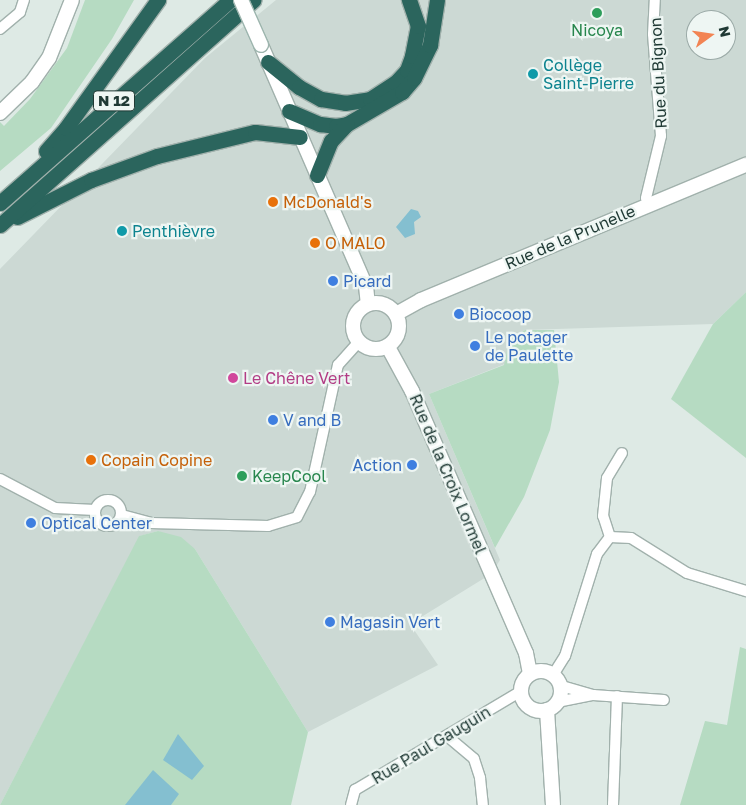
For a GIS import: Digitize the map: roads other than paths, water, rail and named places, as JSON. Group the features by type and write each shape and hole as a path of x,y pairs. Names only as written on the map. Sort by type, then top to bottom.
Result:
{"highway":[{"path":"0,202 14,180 66,128 158,0"},
{"name":"N 12","path":"0,202 230,0"},
{"name":"N 12","path":"0,225 253,0"},
{"path":"268,62 298,87 321,99 345,103 370,99 395,83 407,70 418,26 409,0"},
{"path":"317,175 331,141 347,124 388,102 414,78 430,45 437,0"},
{"path":"289,111 320,124 347,124"},
{"path":"0,225 91,180 157,156 255,132 300,137"}],"street":[{"path":"0,29 20,12 24,0"},
{"path":"0,113 32,82 49,58 72,0"},
{"path":"122,516 151,523 268,526 297,517 310,492 338,366 355,346 353,321 368,304 366,286 241,0"},
{"name":"Rue du Bignon","path":"648,204 646,198 661,136 654,34 656,0"},
{"name":"Rue de la Prunelle","path":"396,314 410,305 648,204 746,165"},
{"path":"355,346 373,350 388,347 398,336 396,314 384,304 368,304"},
{"name":"Rue de la Croix Lormel","path":"388,347 412,391 504,602 526,653 530,674"},
{"path":"610,537 603,516 607,478 622,453"},
{"path":"0,479 55,508 96,510"},
{"path":"104,500 113,500 119,505 122,516 115,524 104,526 96,518 96,510 104,500"},
{"path":"610,537 631,538 687,573 746,591"},
{"path":"553,805 552,706 556,680 598,554 610,537"},
{"path":"593,695 556,680 541,671 530,674 521,691 529,707 552,706 593,695 664,700"},
{"name":"Rue Paul Gauguin","path":"352,805 355,790 521,691"},
{"path":"613,805 617,696"},
{"path":"447,736 474,759 480,778 483,805"}],"water":[{"path":"411,209 418,211 421,217 414,222 415,234 405,238 396,227"},
{"path":"178,734 204,766 192,780 163,760"},
{"path":"153,770 179,794 171,805 125,805"}],"place":[{"name":"Nicoya","path":"597,13"},
{"name":"Collège Saint-Pierre","path":"533,74"},
{"name":"McDonald's","path":"273,202"},
{"name":"Penthièvre","path":"122,231"},
{"name":"O MALO","path":"315,243"},
{"name":"Picard","path":"333,281"},
{"name":"Biocoop","path":"459,314"},
{"name":"Le potager de Paulette","path":"475,346"},
{"name":"Le Chêne Vert","path":"233,378"},
{"name":"V and B","path":"273,420"},
{"name":"Copain Copine","path":"91,460"},
{"name":"Action","path":"412,465"},
{"name":"KeepCool","path":"242,476"},
{"name":"Optical Center","path":"31,523"},
{"name":"Magasin Vert","path":"330,622"}]}
